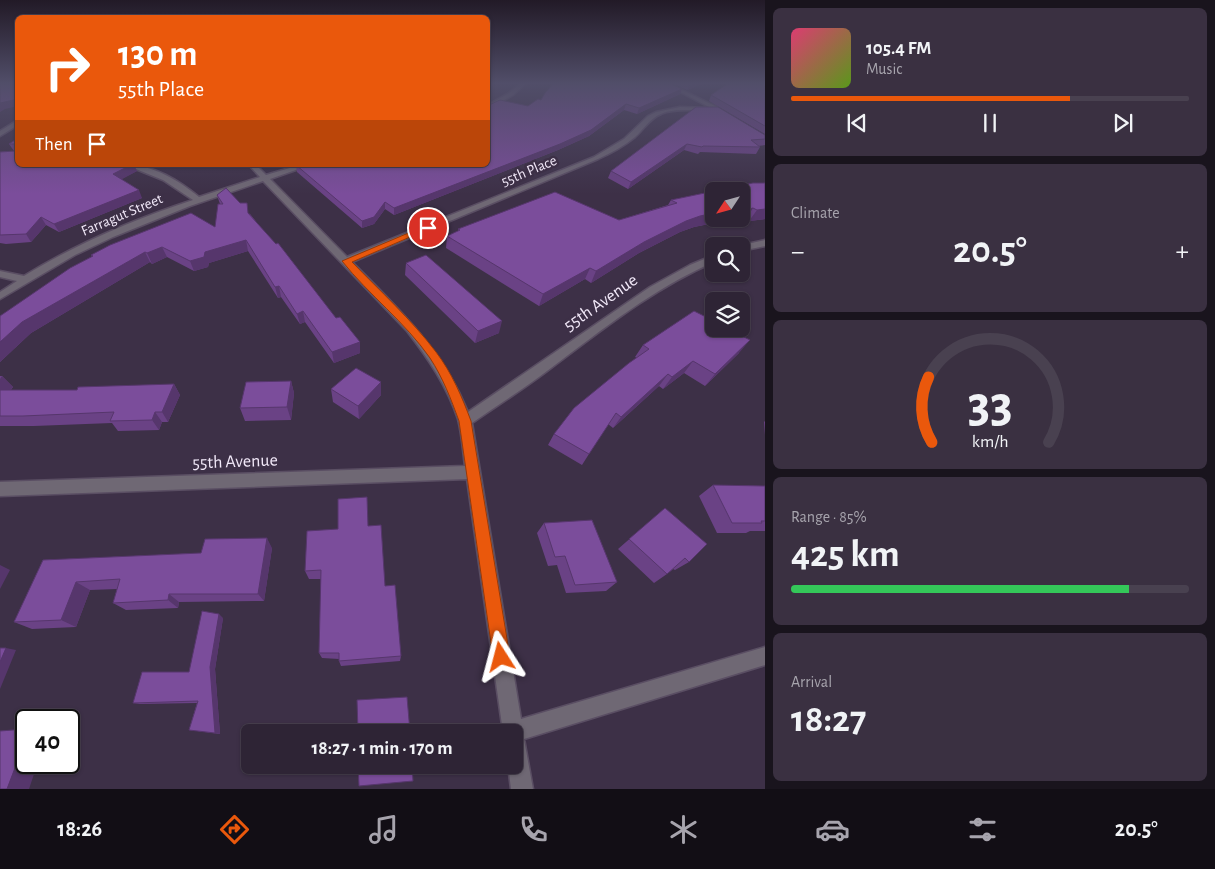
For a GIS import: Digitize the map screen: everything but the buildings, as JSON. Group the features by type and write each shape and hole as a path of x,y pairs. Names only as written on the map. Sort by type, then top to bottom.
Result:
{"street":[{"name":"55th Place","path":"346,261 596,158 630,138 647,121"},
{"path":"0,134 15,124"},
{"path":"138,167 152,170 171,179 198,200"},
{"path":"254,167 411,328 434,356 454,391 465,421 512,724"},
{"name":"Farragut Street","path":"0,296 24,279 98,239 198,200 300,167"},
{"path":"750,246 765,243"},
{"name":"55th Avenue","path":"465,421 527,380 641,297 686,270 705,262"},
{"path":"0,274 24,279"},
{"name":"55th Avenue","path":"0,489 472,472"},
{"path":"523,733 765,656"},
{"path":"520,774 522,789"}],"route":[{"path":"428,228 346,261 411,328 434,356 454,391 465,421 501,657"}]}
